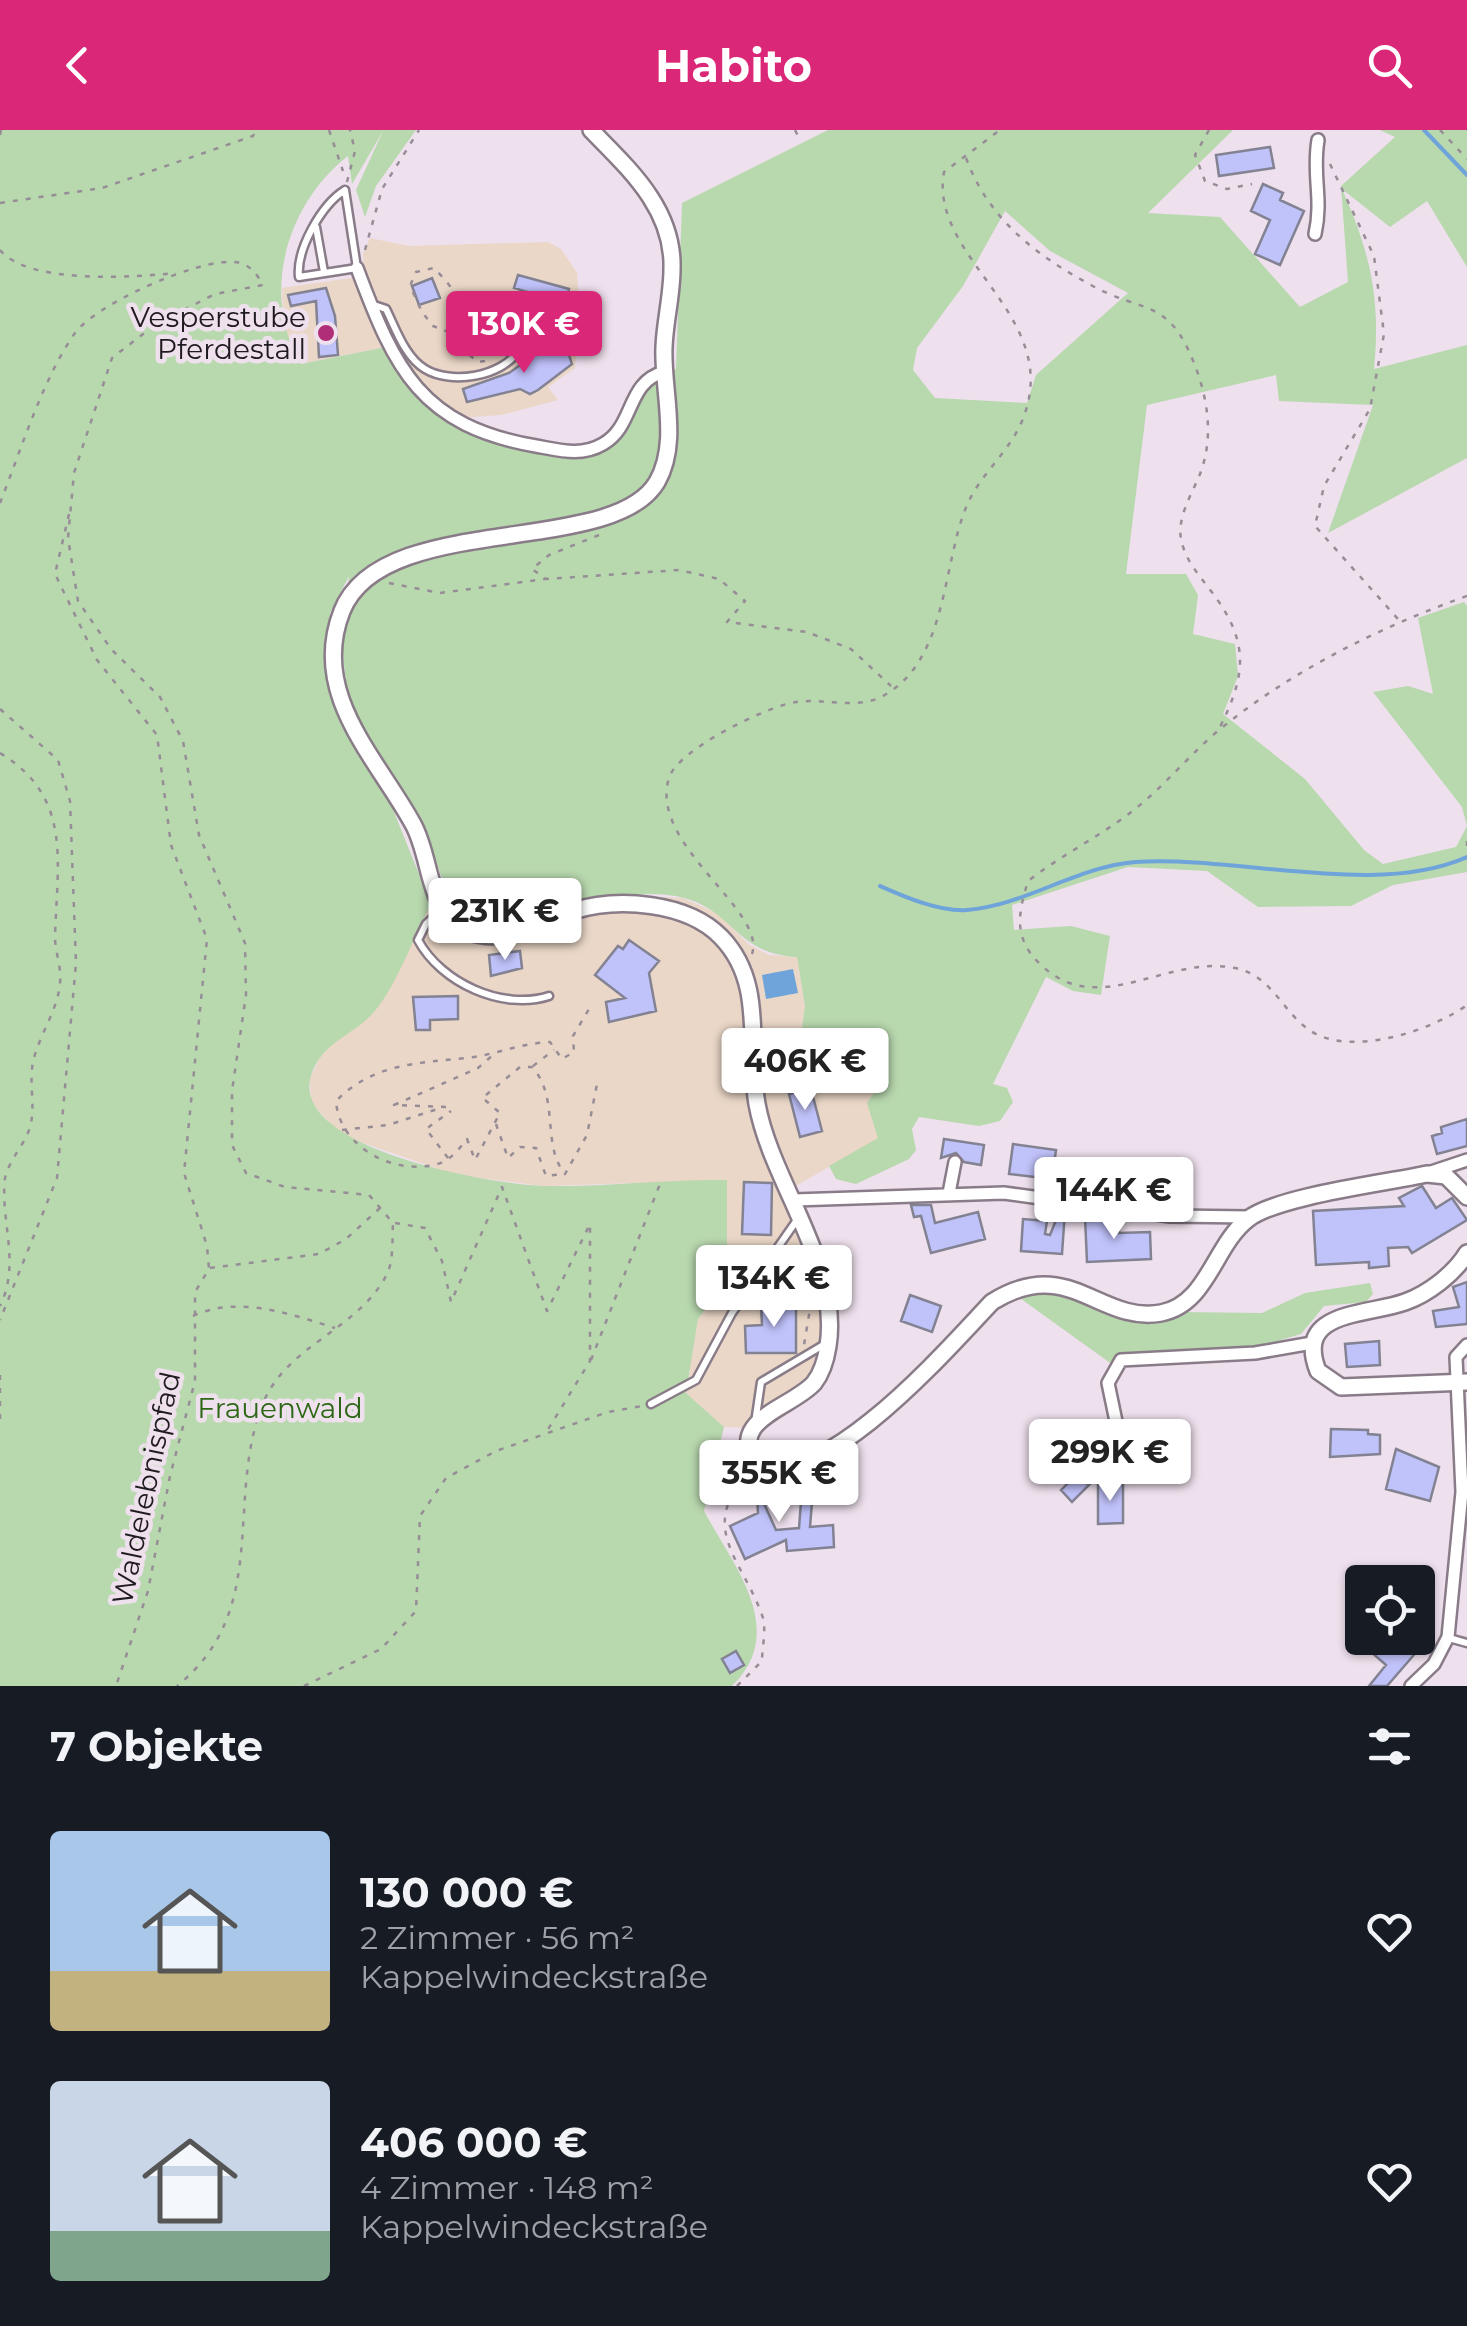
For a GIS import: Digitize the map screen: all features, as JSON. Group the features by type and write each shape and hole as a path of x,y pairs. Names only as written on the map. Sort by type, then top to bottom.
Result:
{"street":[{"path":"591,130 649,192 669,235 673,264 664,372 667,454 656,482 642,498 594,518 481,538 406,559 365,578 343,608 334,664 338,690 361,746 414,825 441,910 466,931 485,936 510,934 597,906 664,908 702,921 735,953 745,975 753,1013 756,1102 766,1137 797,1208 827,1306 828,1344 814,1382 755,1424 748,1448 758,1465 768,1468 800,1464 845,1438 895,1400 992,1302 1009,1292 1028,1286 1066,1287 1148,1314 1183,1304 1199,1289 1230,1239 1251,1217"},
{"path":"1314,234 1322,202 1314,171 1318,140"},
{"path":"357,268 394,354 422,394 448,418 485,435 580,453 598,447 623,426 635,391 648,376 664,372"},
{"path":"797,1208 949,1193 1004,1193 1170,1216 1251,1217 1427,1174 1467,1160"},
{"path":"949,1193 954,1162"},
{"path":"1427,1174 1446,1176 1467,1196"},
{"path":"1462,1382 1341,1387 1318,1371 1312,1344 1316,1334 1333,1320 1424,1294 1467,1253"},
{"path":"1085,1476 1126,1474 1108,1383 1121,1360 1256,1353 1312,1344"},
{"path":"1412,1686 1434,1664 1448,1638 1462,1492 1462,1382 1456,1357 1467,1344"}],"lane":[{"path":"344,190 357,268 299,276 298,261 316,226 334,197 344,190"},
{"path":"316,226 324,272"},
{"path":"370,304 386,310 414,360 426,370 460,377 503,365 518,352 530,320"},
{"path":"441,910 426,924 418,940 427,957 500,1001 529,1003 549,996"},
{"path":"651,1404 696,1380 749,1287 787,1233 797,1208"},
{"path":"755,1424 755,1398 761,1382 817,1345 828,1344"},
{"path":"1448,1638 1467,1643"}],"path":[{"path":"0,203 102,188 254,136 256,130"},
{"path":"329,130 343,171"},
{"path":"344,190 355,151 350,130"},
{"path":"357,268 363,262 382,189 419,130"},
{"path":"795,130 799,138"},
{"path":"745,975 755,946 748,925 676,831 663,802 670,773 716,735 794,702 878,698 926,647 939,618 966,507 1024,418 1030,377 1025,346 1010,309 953,228 940,192 944,172 1000,130"},
{"path":"1209,130 1195,155 1205,181 1227,189 1252,184"},
{"path":"1440,130 1467,159"},
{"path":"1318,140 1374,256 1384,334 1370,409 1324,486 1316,526 1398,620"},
{"path":"965,156 976,186 997,215 1030,248 1093,286 1165,313 1195,365 1209,436 1180,536 1190,563 1229,615 1240,656 1238,691 1218,731"},
{"path":"0,250 6,258 43,269 110,279 182,273 234,262 253,268 263,285 215,294 156,324 112,358 74,472 68,538 78,601 111,649 160,698 183,741 198,835 246,943 232,1145 246,1173 284,1186 369,1195 394,1223 388,1272 366,1305 286,1366 262,1406 245,1484 242,1566 234,1608 196,1671 178,1686"},
{"path":"491,360 478,362 467,353 466,310 434,268 416,272 410,286 433,326 446,331 456,327 466,310 486,306 503,314 507,331 504,350"},
{"path":"0,502 76,330 118,300 182,273"},
{"path":"71,503 55,574 97,660 156,735 171,846 207,939 184,1173 207,1246 209,1269 319,1254 346,1239 382,1207"},
{"path":"546,579 532,569 549,555 600,535"},
{"path":"365,578 440,593 546,579 679,570 720,579 745,601 727,622 806,632 851,649 892,687"},
{"path":"1467,596 1398,620 1266,695 1218,731 1150,797 1028,881 1016,920 1028,952 1051,975 1078,988 1106,990 1205,966 1235,968 1262,978 1316,1034 1352,1039 1405,1036 1432,1028 1467,1005"},
{"path":"0,709 58,760 70,801 76,963 57,1178 0,1320"},
{"path":"0,753 35,778 48,797 56,828 55,950 61,980 34,1057 29,1087 31,1122 12,1154 6,1178 2,1206 10,1257 8,1285 0,1306"},
{"path":"555,1049 532,1068 520,1067 485,1098 500,1112 475,1160 468,1139 438,1164 414,1166 376,1156 350,1143 342,1130 336,1101 377,1073 408,1062 497,1052 532,1042 550,1042 562,1058 574,1052 577,1027 589,1009"},
{"path":"342,1130 388,1125 446,1106 394,1106 478,1068 497,1052"},
{"path":"532,1068 547,1098 554,1154 564,1174"},
{"path":"564,1174 588,1135 597,1084"},
{"path":"448,1158 426,1129 451,1111"},
{"path":"495,1122 508,1158 520,1147 536,1148 546,1176 564,1174"},
{"path":"544,1436 590,1361 660,1184"},
{"path":"394,1223 425,1228 442,1261 452,1302 502,1187 547,1311 590,1224 590,1361"},
{"path":"787,1233 790,1290"},
{"name":"Waldelebnispfad","path":"116,1686 148,1592 170,1476 195,1381 194,1292 209,1269"},
{"path":"749,1287 790,1290 807,1298 810,1309 802,1358"},
{"path":"192,1317 210,1308 274,1309 338,1329"},
{"path":"0,1374 0,1420"},
{"path":"304,1686 381,1649 416,1610 420,1516 446,1478 496,1451 608,1412 651,1404"},
{"path":"737,1686 762,1661 764,1618 722,1530 730,1493 758,1465"}],"shaded area":[{"path":"370,238 409,246 548,242 561,249 577,273 579,300 575,368 548,387 558,400 501,415 459,418 386,347 300,364 284,336 282,288 364,276 363,254"},
{"path":"634,896 683,898 719,914 748,944 769,955 797,957 805,1006 795,1079 819,1079 834,1042 846,1032 883,1080 879,1138 796,1186 825,1263 836,1309 837,1348 828,1376 813,1393 754,1428 724,1427 686,1393 698,1319 727,1281 727,1180 543,1186 456,1175 340,1135 311,1102 310,1079 323,1050 374,1012 431,904 495,920"}],"green space":[{"name":"Frauenwald","path":"0,130 416,130 376,186 365,217 356,190 383,131 352,184 348,156 326,176 295,225 286,252 282,310 301,364 386,347 420,397 447,422 485,439 582,458 618,440 650,380 676,369 682,203 828,130 1233,130 1148,213 1220,217 1300,307 1348,282 1341,186 1395,137 1380,130 1467,130 1467,267 1427,201 1390,227 1342,189 1371,276 1376,320 1374,369 1467,345 1467,458 1328,533 1373,405 1279,401 1276,375 1147,405 1126,574 1186,574 1198,595 1193,634 1235,644 1238,676 1223,714 1305,779 1364,850 1383,864 1456,847 1467,826 1467,872 1393,885 1351,906 1258,907 1207,871 1128,867 1012,905 1014,930 1071,926 1110,936 1101,995 1073,991 1046,977 993,1084 1007,1088 1013,1102 1000,1121 979,1126 919,1117 912,1129 916,1150 909,1159 856,1184 836,1179 829,1166 878,1138 867,1103 883,1080 846,1032 834,1042 819,1080 795,1079 805,1006 797,957 761,948 701,904 661,894 615,897 499,919 453,910 424,827 361,734 347,691 342,646 349,576 330,613 330,684 340,723 392,807 431,904 382,1001 316,1064 311,1076 313,1102 331,1124 362,1143 400,1158 483,1179 544,1186 727,1180 727,1281 698,1319 686,1393 724,1427 704,1511 741,1576 756,1621 756,1643 748,1665 732,1686 0,1686","holes":["1005,211 1050,251 1128,293 1036,375 1027,403 935,398 913,370 917,348 963,286"]},
{"path":"1464,602 1467,826 1462,807 1373,692 1408,686 1433,694 1418,618"},
{"path":"1370,1283 1373,1294 1366,1302 1324,1306 1301,1334 1254,1348 1113,1365 1017,1296 1044,1292 1081,1298 1137,1320 1157,1322 1179,1312 1262,1313 1305,1293"}],"water":[{"path":"793,969 798,993 766,999 762,975"}],"building":[{"path":"1270,147 1274,168 1219,176 1216,155"},
{"path":"1263,184 1283,193 1280,200 1304,211 1280,265 1255,254 1270,220 1251,211"},
{"path":"518,275 569,289 563,312 539,305 541,296 514,288"},
{"path":"432,278 440,298 419,305 412,286"},
{"path":"326,288 335,316 338,355 319,357 316,301 291,306 288,295"},
{"path":"482,324 501,329 495,349 476,344"},
{"path":"550,348 568,352 572,364 538,390 530,394 520,389 467,402 463,389 509,373"},
{"path":"629,940 659,961 649,973 656,1011 609,1022 606,1002 625,998 595,975 618,946 623,949"},
{"path":"520,951 522,968 491,976 489,955"},
{"path":"458,996 458,1019 430,1020 430,1030 416,1030 413,997"},
{"path":"811,1089 822,1131 800,1137 789,1094"},
{"path":"1467,1119 1467,1146 1437,1154 1432,1136 1442,1133 1441,1127"},
{"path":"944,1139 984,1145 981,1165 964,1162 956,1153 941,1158"},
{"path":"1013,1144 1056,1150 1052,1179 1009,1174"},
{"path":"1083,1160 1104,1167 1096,1190 1084,1186"},
{"path":"744,1182 772,1183 771,1235 742,1234"},
{"path":"1422,1186 1436,1208 1452,1198 1467,1220 1412,1253 1408,1247 1388,1248 1389,1266 1369,1268 1369,1262 1316,1265 1313,1211 1404,1206 1399,1198"},
{"path":"911,1205 931,1205 935,1223 978,1212 985,1239 931,1253 921,1216 914,1217"},
{"path":"1060,1210 1065,1211 1062,1254 1021,1251 1023,1219 1047,1221 1045,1234 1050,1235"},
{"path":"1085,1217 1119,1218 1119,1233 1150,1232 1151,1259 1087,1262"},
{"path":"1467,1282 1467,1324 1436,1327 1433,1311 1459,1307 1453,1287"},
{"path":"910,1295 941,1306 932,1332 901,1321"},
{"path":"761,1302 796,1302 796,1353 746,1353 745,1326 762,1325"},
{"path":"1379,1341 1380,1365 1347,1367 1345,1344"},
{"path":"1331,1429 1368,1430 1368,1434 1380,1435 1380,1454 1330,1457"},
{"path":"1076,1446 1077,1469 1055,1470 1053,1448"},
{"path":"1396,1449 1439,1467 1430,1501 1386,1489"},
{"path":"790,1477 792,1495 761,1497 776,1530 799,1528 801,1502 812,1502 810,1527 833,1525 834,1547 787,1551 786,1540 745,1559 730,1526 758,1513 756,1479"},
{"path":"1071,1480 1090,1484 1072,1502 1061,1490"},
{"path":"1123,1483 1123,1523 1098,1524 1098,1484"},
{"path":"736,1651 744,1665 730,1673 722,1659"},
{"path":"1374,1655 1414,1655 1387,1686 1369,1686 1386,1665"}],"waterway":[{"path":"1424,130 1467,175"},
{"path":"880,886 934,906 967,910 989,907 1092,871 1135,862 1175,861 1348,875 1430,869 1467,857"}],"place":[{"name":"Vesperstube Pferdestall","path":"326,333"}]}
